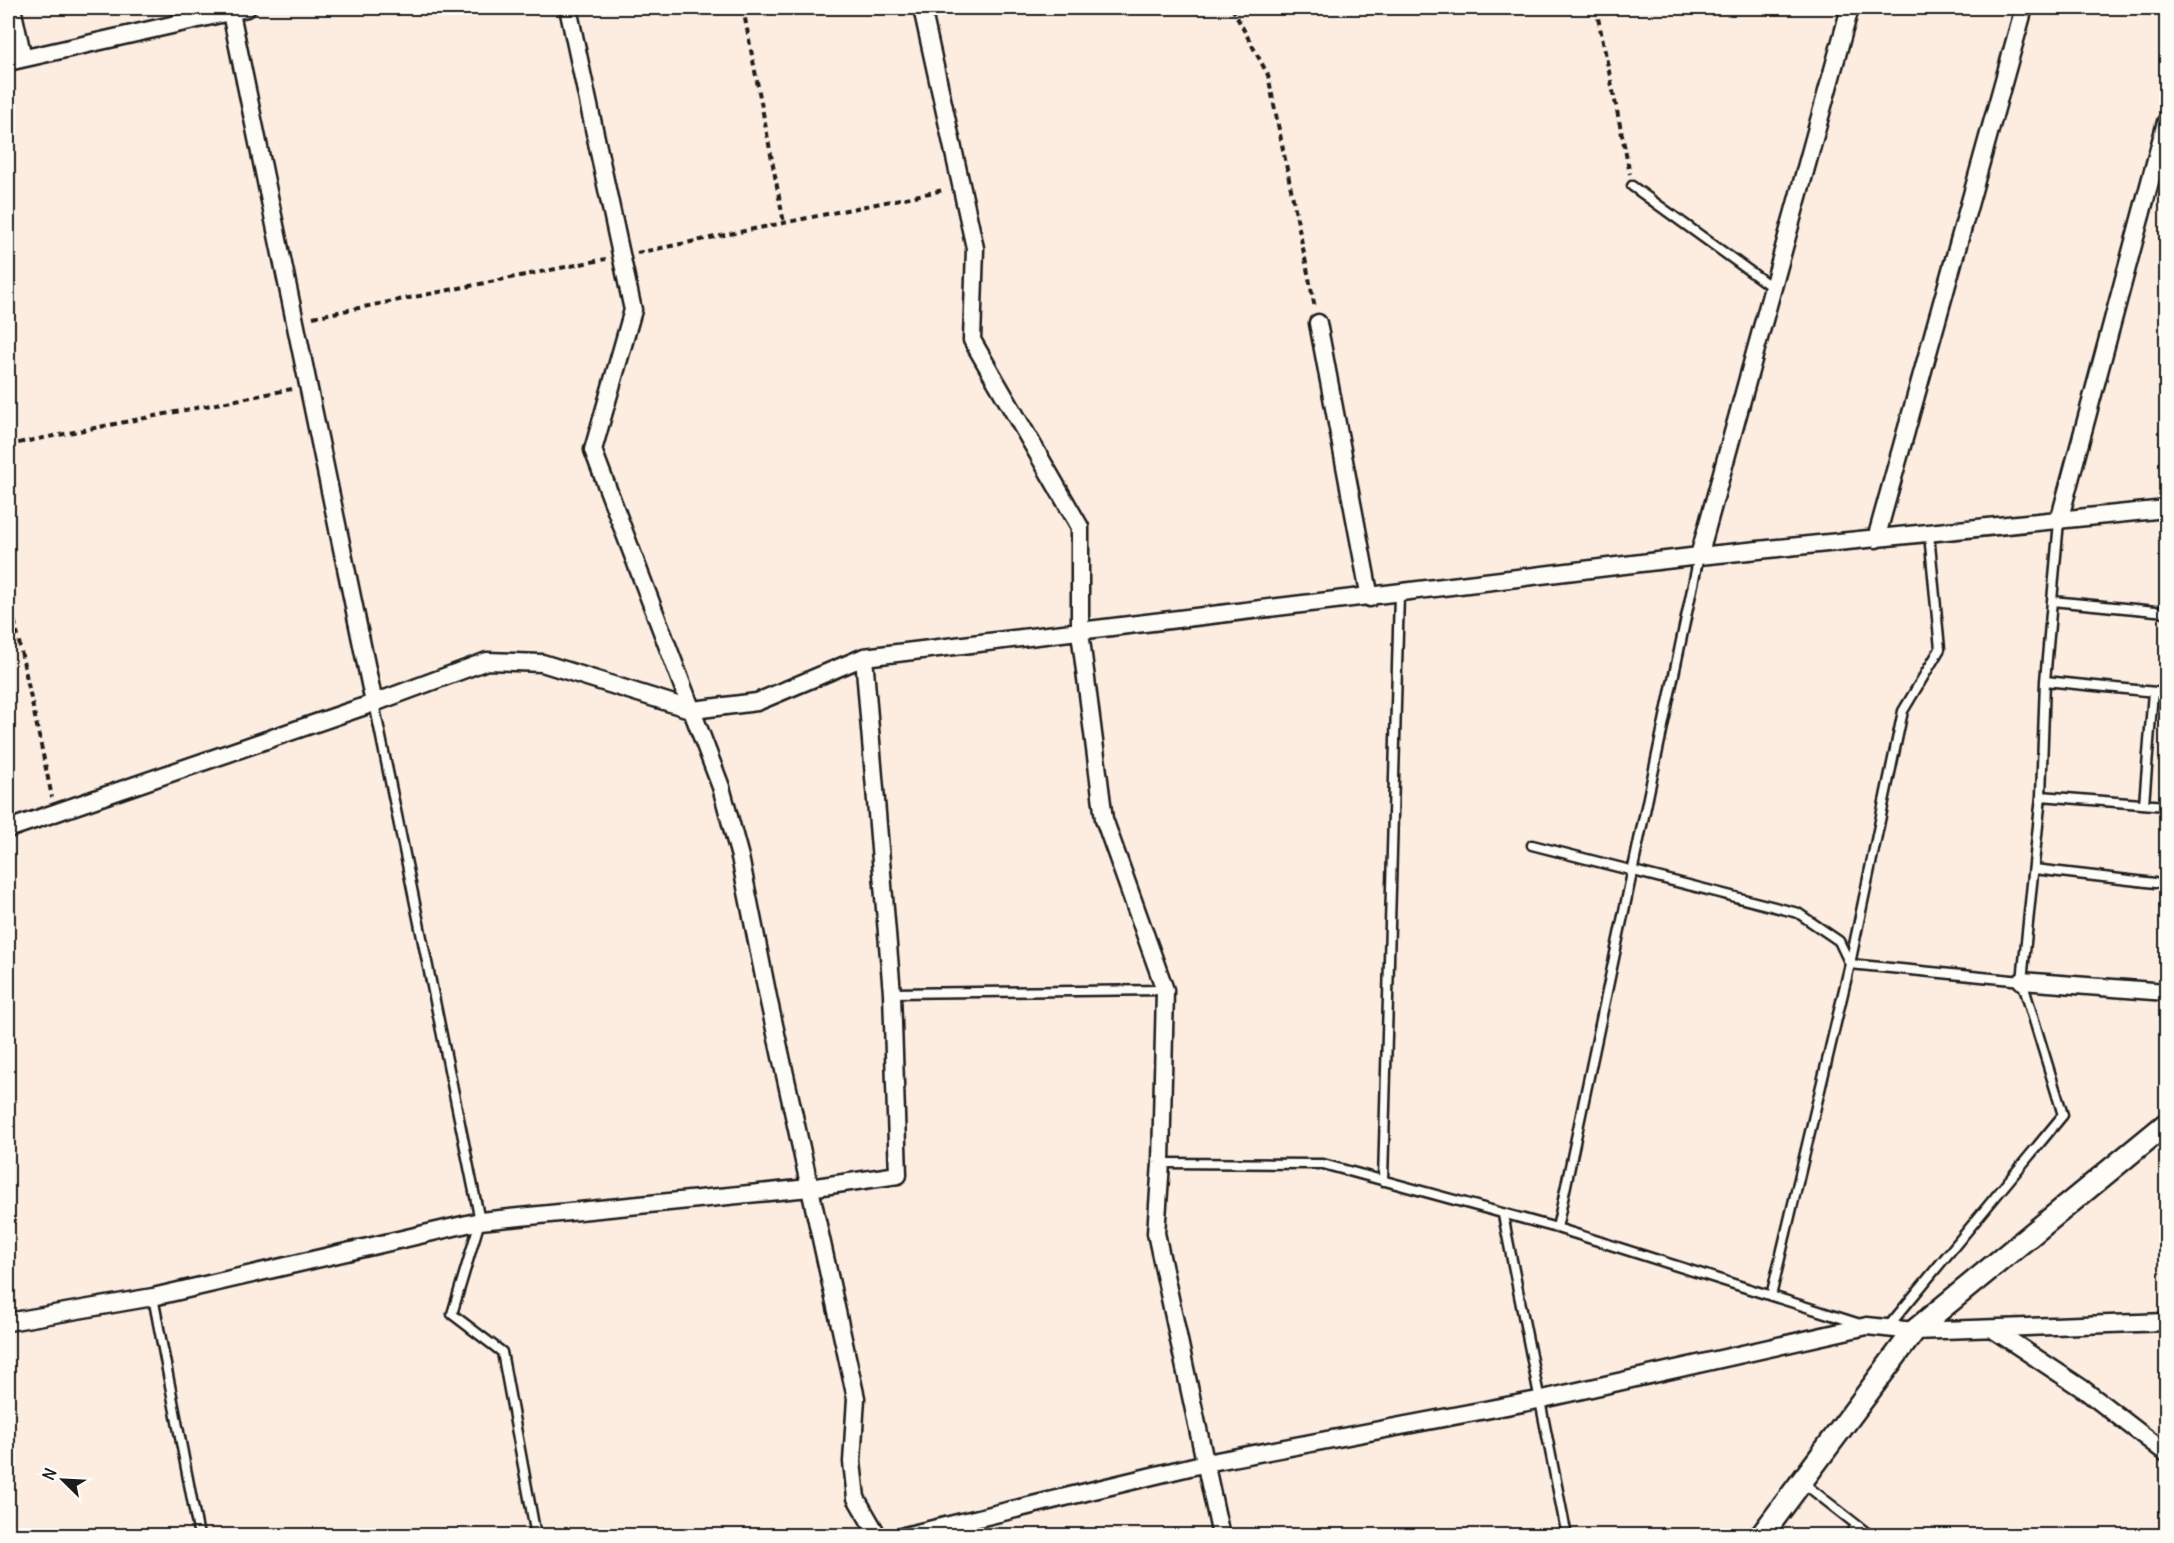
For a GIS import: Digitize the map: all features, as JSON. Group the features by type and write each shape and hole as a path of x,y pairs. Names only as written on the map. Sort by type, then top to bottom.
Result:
{"street":[{"path":"12,8 15,60 235,8 308,386 374,703"},
{"path":"568,8 633,310 593,450 721,787 740,857 809,1188 856,1398 852,1462 856,1498 878,1536"},
{"path":"922,8 975,248 972,340 1080,527 1080,632 1104,819 1165,990 1161,1163 1156,1233 1221,1536"},
{"path":"1699,556 1850,8"},
{"path":"1876,539 2024,8"},
{"path":"2059,521 2166,122"},
{"path":"1318,323 1370,598"},
{"path":"8,829 374,703 487,661 542,663 693,710 757,702 864,657 1370,598 1699,556 2166,509"},
{"path":"8,1322 153,1297 480,1221 809,1188 898,1175 892,993 864,657"},
{"path":"2022,981 2166,992"},
{"path":"1761,1536 1914,1331 2166,1124"},
{"path":"903,1536 1206,1463 1538,1400 1867,1326 1914,1331 1994,1330 2166,1322"},
{"path":"1994,1330 2083,1389 2166,1453"}],"lane":[{"path":"1632,186 1773,288"},
{"path":"1887,1328 2063,1114 2022,981 2041,796 2045,681 2059,521"},
{"path":"1771,1296 1850,964 1903,711 1940,649 1929,534"},
{"path":"1557,1228 1699,556"},
{"path":"1383,1181 1400,594"},
{"path":"2052,601 2166,612"},
{"path":"2045,681 2166,693"},
{"path":"2144,804 2153,692"},
{"path":"374,703 480,1221 452,1314 502,1352 536,1536"},
{"path":"2041,796 2166,806"},
{"path":"1532,845 1798,913 1839,941 1850,964"},
{"path":"2034,869 2156,883"},
{"path":"1850,964 2022,981"},
{"path":"892,993 1165,990"},
{"path":"1161,1163 1323,1164 1557,1228 1867,1326"},
{"path":"1503,1215 1538,1400 1567,1536"},
{"path":"153,1297 199,1536"},
{"path":"1802,1482 1871,1536"},
{"path":"1849,1536 1856,1526"}],"path":[{"path":"743,8 784,223"},
{"path":"1232,8 1268,75 1318,323"},
{"path":"1596,8 1632,186"},
{"path":"8,445 308,386"},
{"path":"8,590 55,812"}]}
